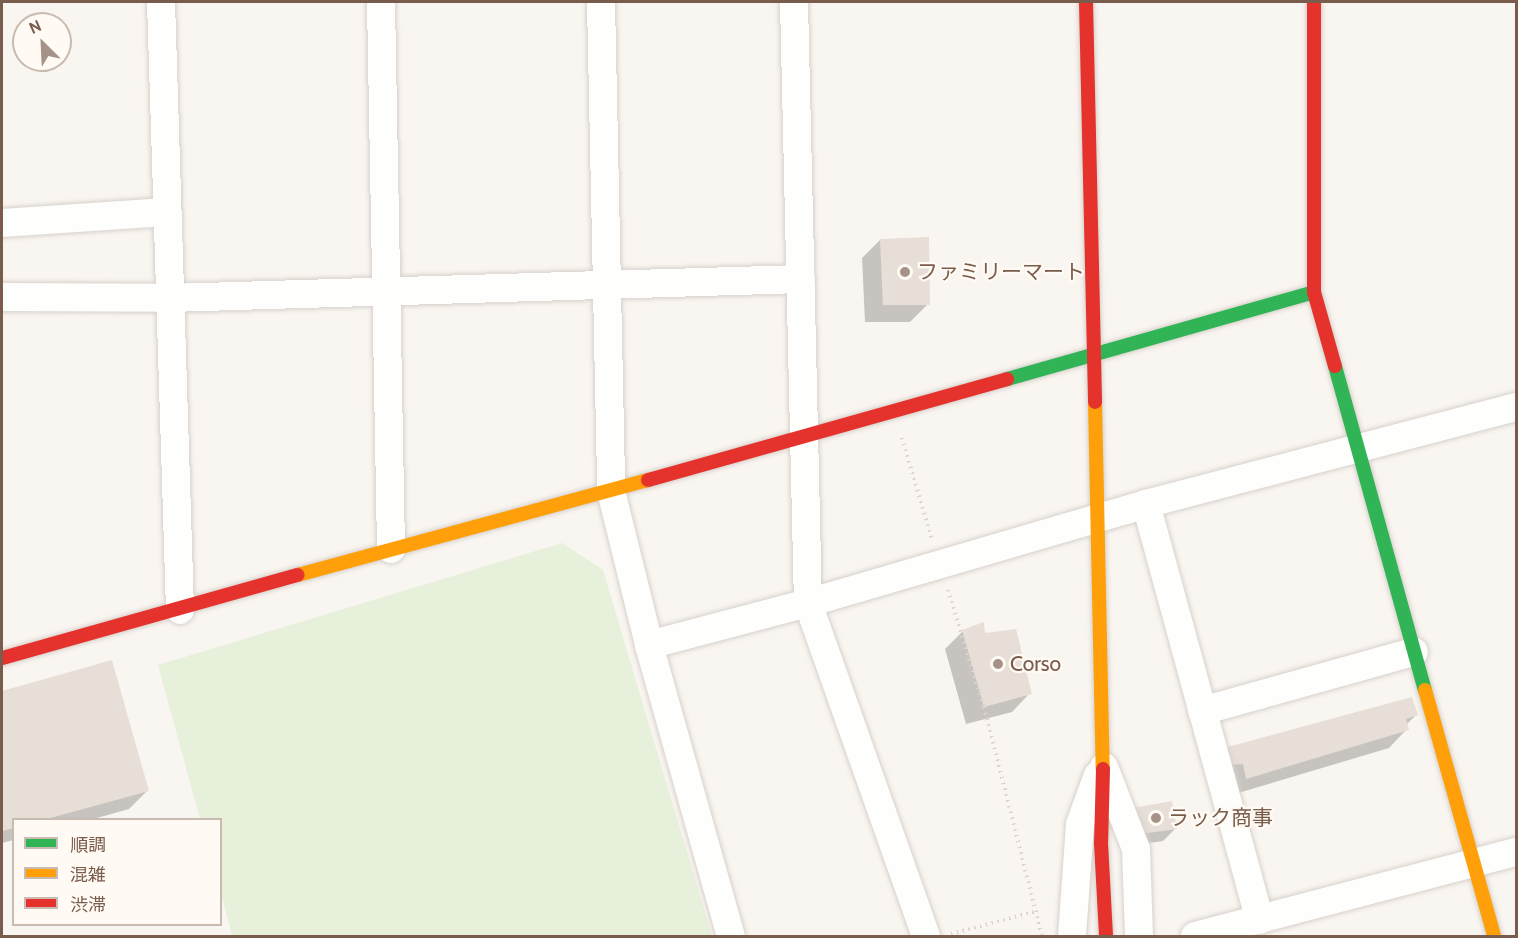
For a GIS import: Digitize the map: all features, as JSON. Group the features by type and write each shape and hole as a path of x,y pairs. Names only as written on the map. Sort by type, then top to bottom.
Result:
{"street":[{"path":"161,2 180,610"},
{"path":"381,2 391,549"},
{"path":"602,2 611,491 649,645 731,936"},
{"path":"794,2 801,279 802,438 808,603 926,936"},
{"path":"1086,2 1092,356 1103,762 1101,843 1106,936"},
{"path":"1314,2 1314,292 1494,936"},
{"path":"2,223 167,213"},
{"path":"2,297 169,298 801,279"},
{"path":"2,658 180,610 391,549 802,438 1092,356 1118,346 1314,292"},
{"path":"649,645 808,603 1146,504 1516,407"},
{"path":"1146,504 1260,920"},
{"path":"1202,711 1414,652"},
{"path":"1072,936 1080,824 1103,762"},
{"path":"1103,762 1136,849 1139,936"},
{"path":"1195,936 1516,852"}],"path":[{"path":"894,412 939,564 962,630 1042,936"},
{"path":"943,936 1037,911"}],"green space":[{"path":"562,543 603,570 712,936 232,936 222,897 222,818 200,818 158,665"}],"building":[{"name":"ファミリーマート","path":"929,237 930,305 883,305 880,239"},
{"name":"Corso","path":"984,622 985,633 1016,629 1032,694 984,707 962,630"},
{"path":"112,660 149,791 50,818 12,818 12,828 2,831 2,691"},
{"path":"1412,697 1418,715 1406,719 1409,730 1246,779 1243,764 1229,765 1224,748"},
{"name":"ラック商事","path":"1172,801 1177,829 1141,834 1133,808"}],"traffic: fast":[{"path":"1007,379 1314,292"},
{"path":"1335,366 1425,690"}],"traffic: slow":[{"path":"1095,402 1103,769"},
{"path":"298,575 648,480"},
{"path":"1425,690 1494,936"}],"traffic: jam":[{"path":"1086,2 1095,402"},
{"path":"1314,2 1314,292 1335,366"},
{"path":"648,480 1007,379"},
{"path":"2,658 298,575"},
{"path":"1103,769 1101,843 1106,936"}],"place":[{"name":"ファミリーマート","path":"905,272"},
{"name":"Corso","path":"998,664"},
{"name":"ラック商事","path":"1156,818"}]}
